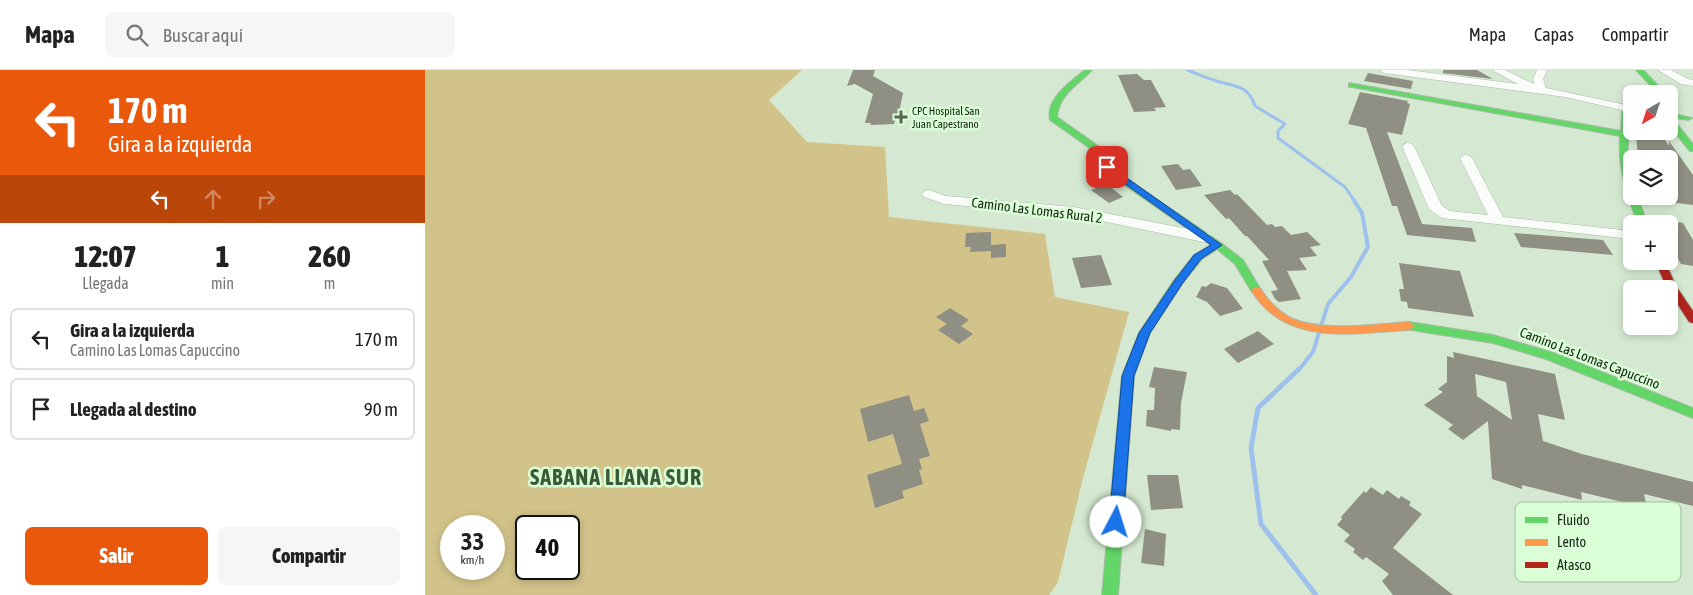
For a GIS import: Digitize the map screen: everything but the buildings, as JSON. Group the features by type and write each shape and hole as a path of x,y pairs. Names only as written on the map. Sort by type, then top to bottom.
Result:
{"main road":[{"name":"Camino Las Lomas Capuccino","path":"1089,70 1066,90 1053,106 1051,112 1053,118 1108,157 1107,167 1239,262 1265,306 1290,322 1316,328 1416,326 1493,339 1550,356 1693,414"},
{"path":"1639,70 1654,85"},
{"path":"1352,84 1623,134"},
{"path":"1678,113 1691,120"},
{"path":"1678,131 1693,149"},
{"path":"1110,595 1128,376 1145,333 1178,282 1198,257 1217,245"},
{"path":"1664,270 1671,286 1693,319"}],"street":[{"path":"1384,70 1565,94 1623,108"},
{"path":"1497,70 1541,92"},
{"path":"1541,92 1538,79 1542,70"},
{"path":"1663,70 1685,82 1693,83"},
{"path":"1409,146 1436,208 1441,212 1457,217 1623,234"},
{"path":"1466,158 1498,221"},
{"name":"Camino Las Lomas Rural 2","path":"929,194 944,200 1073,211 1204,237"}],"shaded area":[{"path":"425,70 802,70 769,100 807,142 885,147 889,217 1045,234 1055,297 1129,312 1083,478 1058,582 1049,595 425,595"}],"waterway":[{"path":"1187,70 1239,87 1248,93 1255,106 1285,124 1278,131 1278,138 1345,187 1354,200"},
{"path":"1298,371 1313,352 1328,304 1351,277 1368,247 1362,213 1353,199"},
{"path":"1299,369 1258,408 1251,448 1261,524 1316,595"}],"traffic: fast":[{"path":"1089,70 1060,97 1056,103 1053,118 1108,157 1107,167 1120,178 1218,245 1239,262 1256,290"},
{"path":"1639,70 1654,85"},
{"path":"1352,85 1623,134"},
{"path":"1678,116 1688,118"},
{"path":"1678,131 1693,149"},
{"path":"1624,140 1624,150"},
{"path":"1636,205 1639,215"},
{"path":"1110,595 1128,376 1145,333 1178,282 1198,257 1218,245"},
{"path":"1409,326 1493,339 1550,356 1693,413"}],"traffic: slow":[{"path":"1256,290 1266,304 1275,312 1289,321 1300,325 1330,329 1409,326"}],"traffic: jam":[{"path":"1664,270 1671,286 1693,319"}],"place":[{"name":"CPC Hospital San Juan Capestrano","path":"901,117"}],"district":[{"name":"SABANA LLANA SUR","path":"616,477"}],"route":[{"path":"1107,167 1217,245 1198,257 1178,282 1145,333 1128,376 1116,522"}]}
